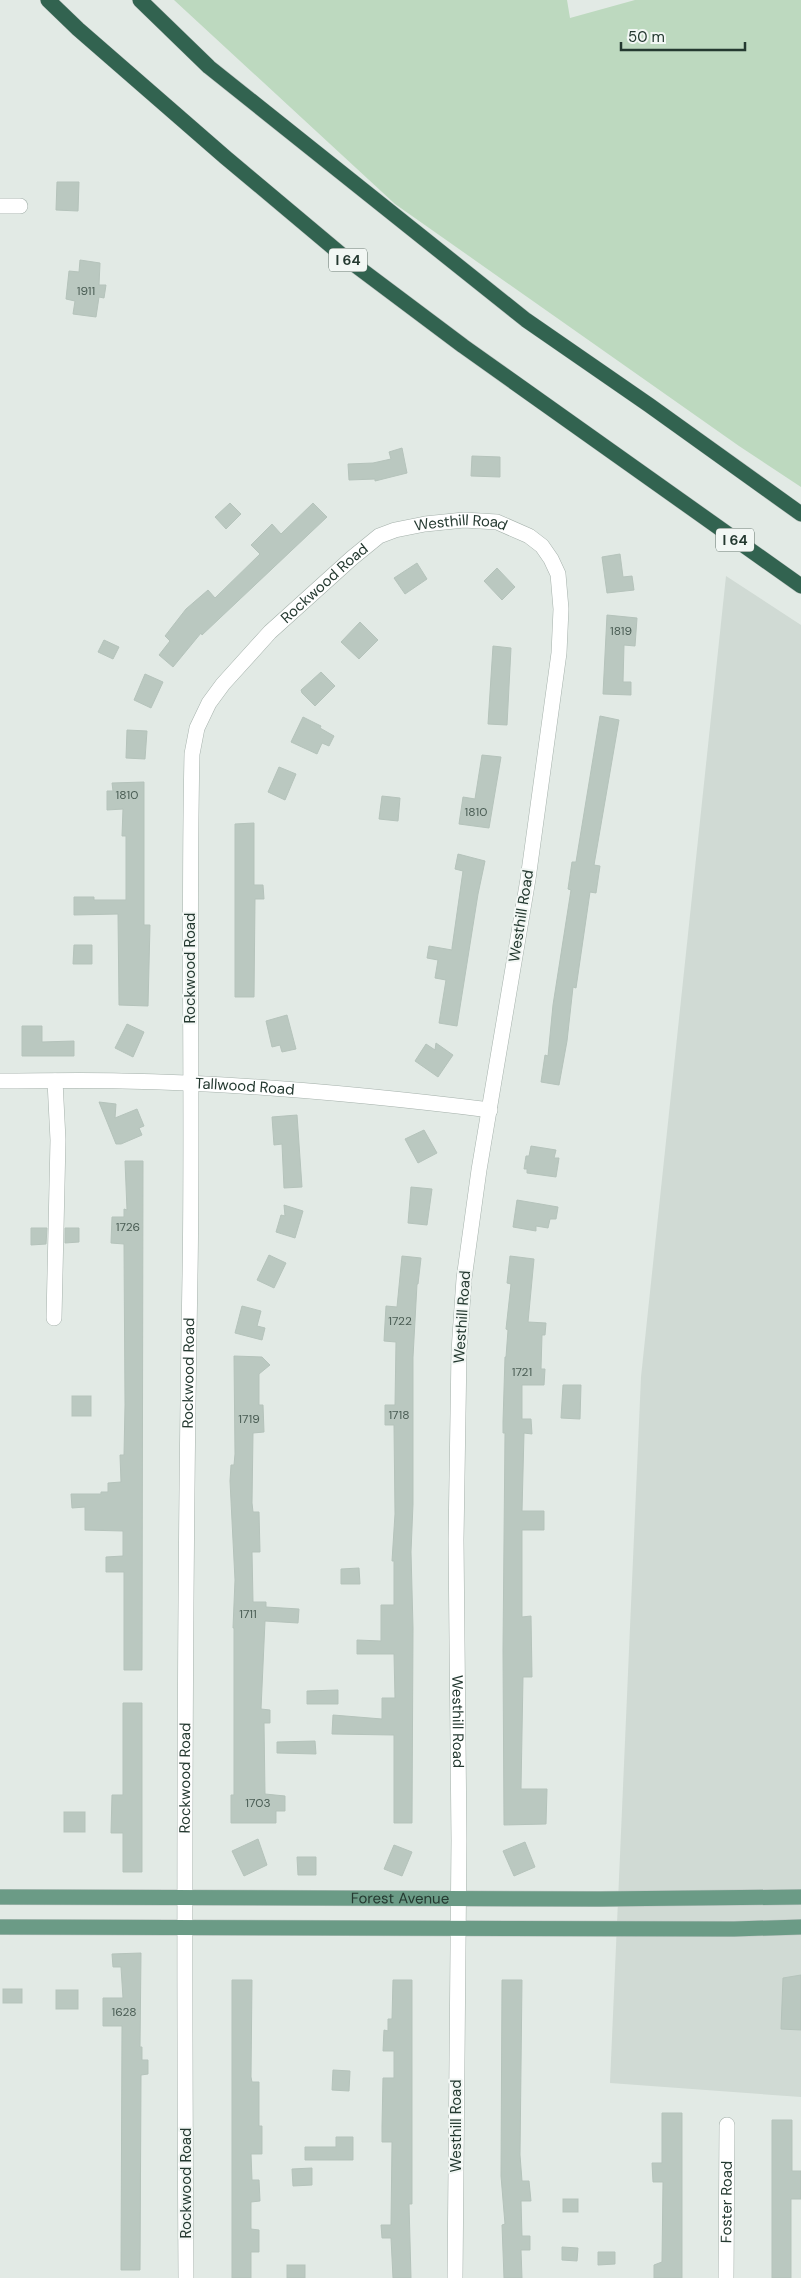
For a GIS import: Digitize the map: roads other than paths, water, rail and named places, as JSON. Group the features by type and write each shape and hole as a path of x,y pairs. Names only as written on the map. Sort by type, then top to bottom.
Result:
{"highway":[{"name":"I 64","path":"48,0 174,112 342,256 471,352 801,586"},
{"path":"140,0 209,67 526,320 801,514"}],"main road":[{"name":"Forest Avenue","path":"0,1897 736,1899 801,1897"},
{"name":"Forest Avenue","path":"0,1928 734,1929 801,1927"}],"street":[{"path":"0,206 20,206"},
{"name":"Westhill Road","path":"373,541 395,530 425,524 464,520 497,522 514,528 542,546 551,559 558,574 561,609 559,653 528,879 479,1170 464,1279 459,1351 456,1540 459,1840 455,2278"},
{"name":"Rockwood Road","path":"186,2278 186,1496 190,1275 192,754 197,728 208,703 223,684 270,632 373,541"},
{"name":"Tallwood Road","path":"0,1081 122,1081 190,1084 419,1101 490,1110"},
{"path":"54,1318 58,1140 55,1081"},
{"name":"Foster Road","path":"726,2278 727,2124"}]}
